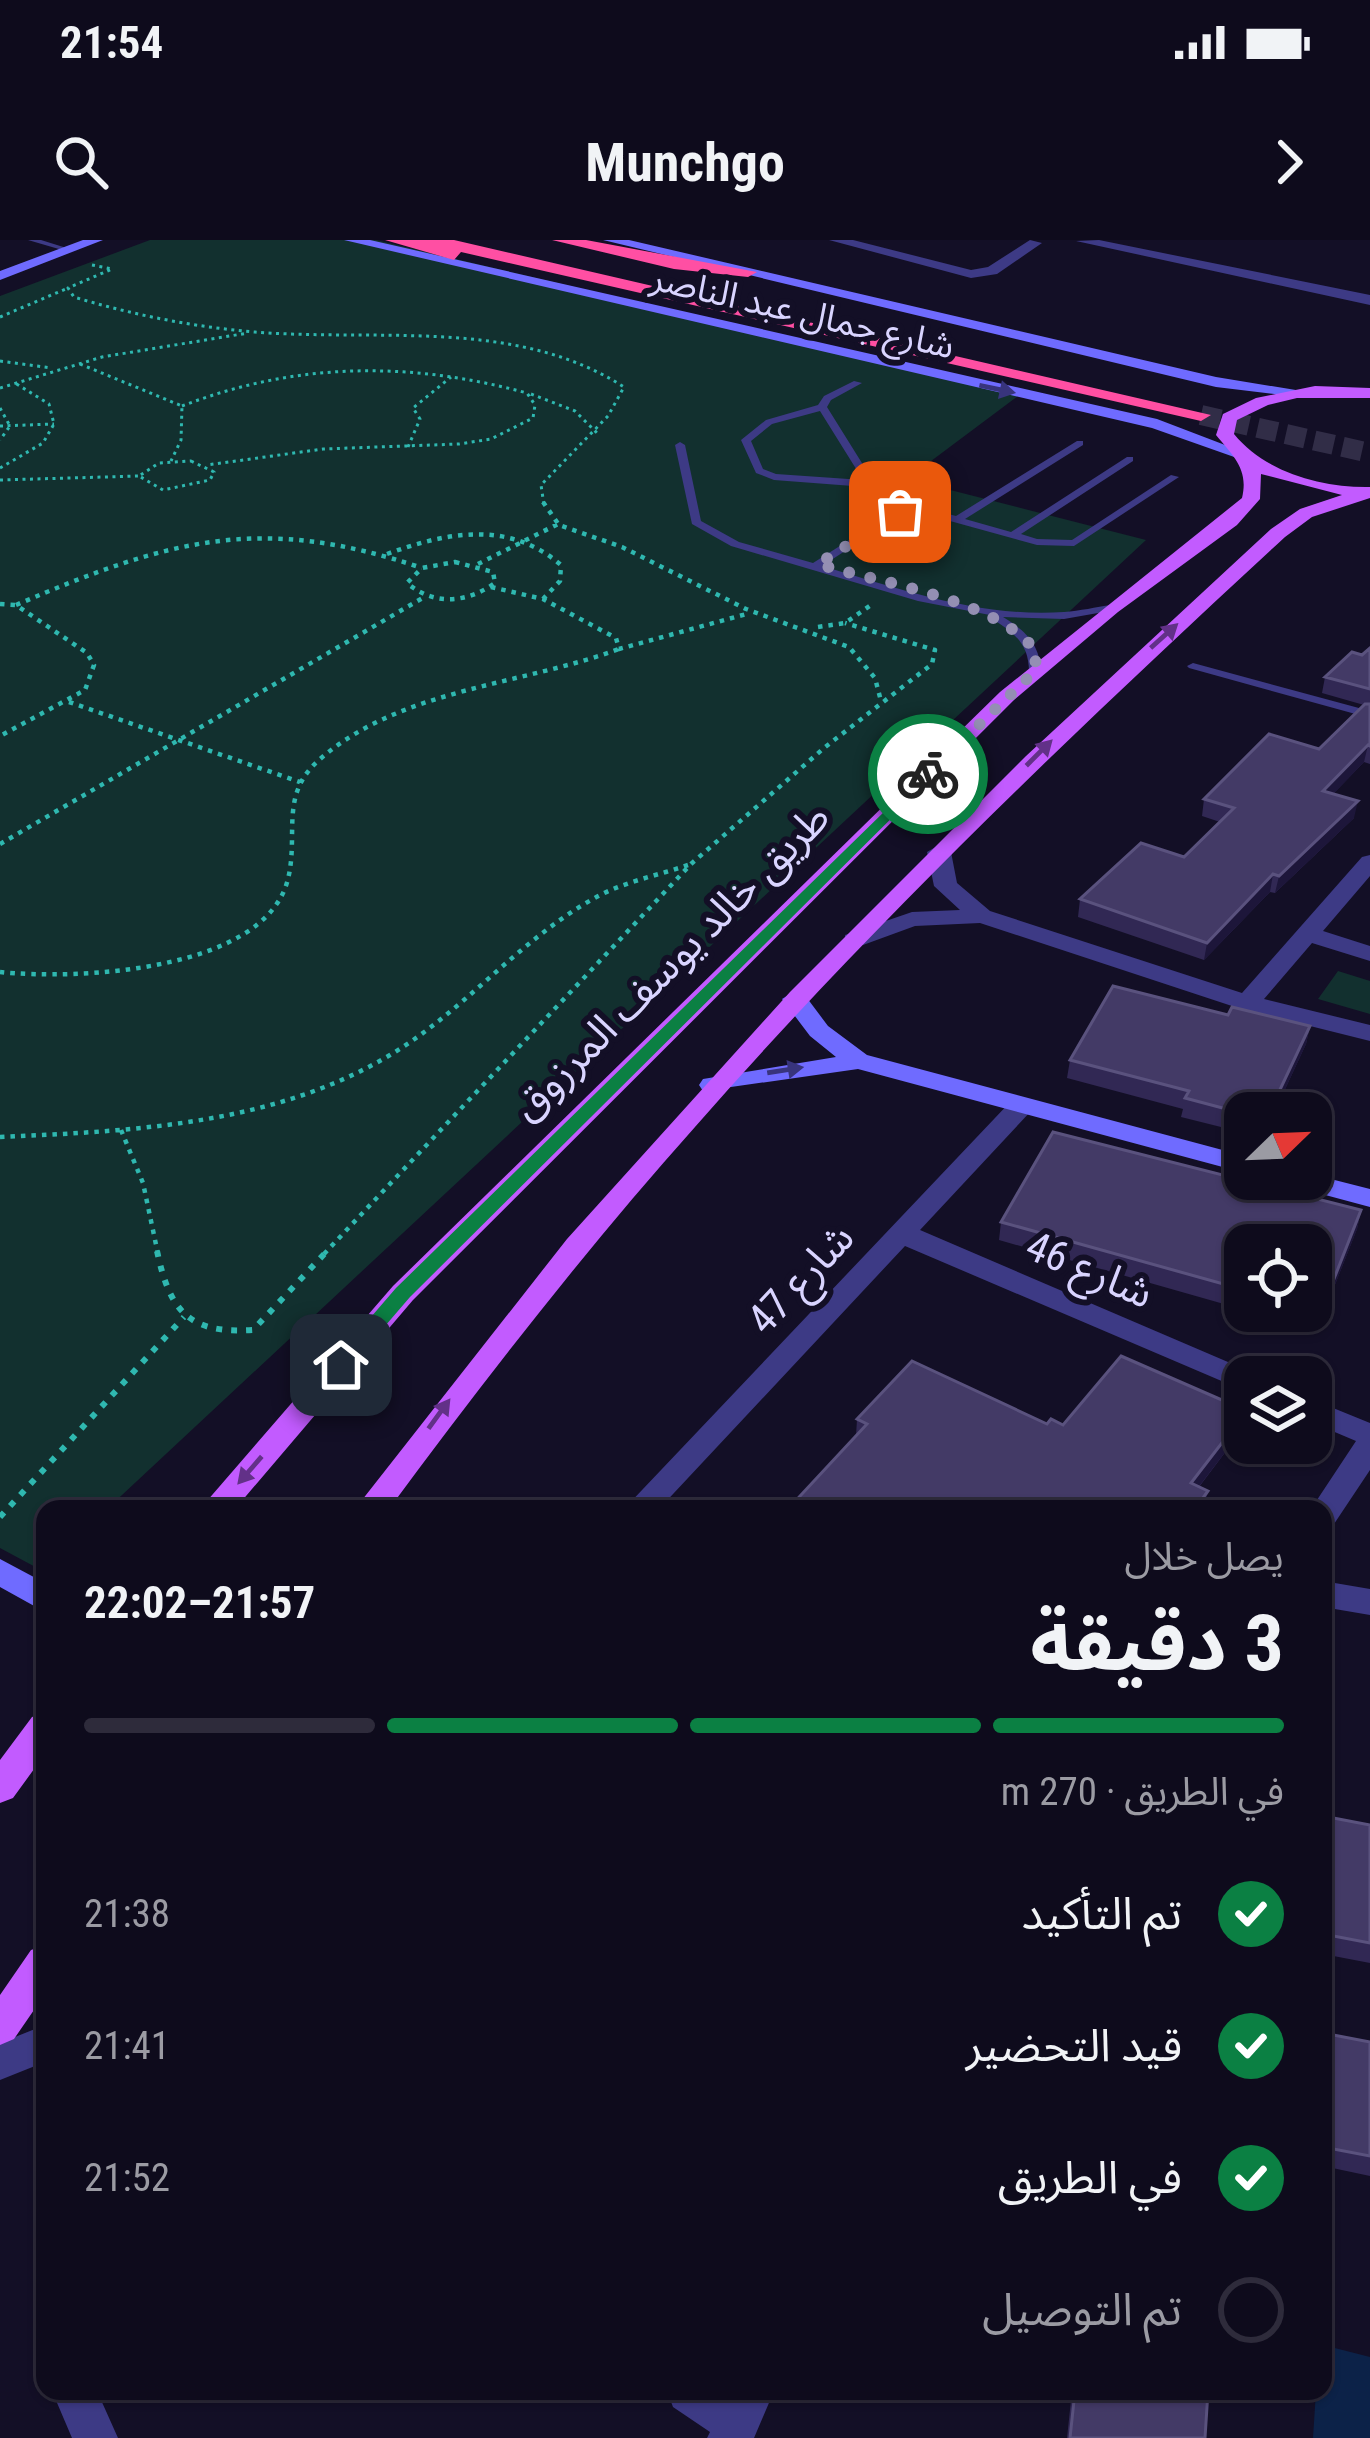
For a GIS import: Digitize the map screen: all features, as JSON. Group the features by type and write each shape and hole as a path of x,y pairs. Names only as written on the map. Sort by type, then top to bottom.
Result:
{"highway":[{"path":"394,240 643,301 704,324"},
{"name":"شارع جمال عبد الناصر","path":"431,240 1201,416"},
{"name":"شارع جمال عبد الناصر","path":"511,240 1221,399"},
{"path":"561,240 674,264 748,272"}],"main road":[{"path":"0,276 96,240"},
{"name":"شارع جمال عبد الناصر","path":"351,240 1157,424 1242,456"},
{"name":"شارع جمال عبد الناصر","path":"610,240 1216,382 1300,392"},
{"path":"1364,391 1300,392 1250,404 1229,418 1225,435 1242,456 1299,482 1370,492"},
{"name":"طريق خالد يوسف المرزوق","path":"224,1500 403,1293 1035,671 1230,521 1251,499 1255,482 1242,456"},
{"path":"378,1500 484,1353 712,1085 795,999 1077,715 1278,533 1306,513 1370,492"},
{"path":"795,999 819,1031 858,1060 1224,1159"},
{"path":"712,1085 858,1060"},
{"path":"1332,1188 1370,1198"},
{"path":"0,1788 36,1739"},
{"path":"0,2027 36,1975"}],"street":[{"path":"836,240 960,274 992,271 1042,243 1084,241 1370,296"},
{"path":"940,852 946,886 982,916"},
{"path":"1247,1004 1370,862"},
{"path":"854,940 912,919 982,916 1247,1004 1370,1033"},
{"path":"1307,934 1370,954"},
{"name":"شارع 47","path":"649,1500 1022,1106"},
{"name":"شارع 46","path":"901,1233 1224,1373"},
{"path":"1332,1419 1370,1435"},
{"path":"1332,1502 1370,1445"},
{"path":"1332,1595 1370,1601"},
{"path":"0,2062 36,2047"},
{"path":"78,2400 95,2438"},
{"path":"706,2400 739,2417"}],"lane":[{"path":"32,240 61,253"},
{"path":"856,382 827,398 822,407 769,422 746,440 760,471 774,477 872,484"},
{"path":"822,407 872,484 897,509"},
{"path":"957,520 1080,442"},
{"path":"680,445 696,522 735,544 992,615 1076,617 1112,608"},
{"path":"1013,535 1130,459"},
{"path":"818,564 897,509 921,510 1049,544 1084,541 1174,477"},
{"path":"992,615 1036,651 1035,671"},
{"path":"1193,666 1370,715"}],"path":[{"path":"0,317 112,269 61,253"},
{"path":"68,288 74,296 122,310 258,332 484,343 578,360 605,370 624,387 597,433 551,469 541,485 540,498 558,524 605,539 751,611 815,628 858,653 879,678 881,701"},
{"path":"0,388 77,363 258,332"},
{"path":"0,361 56,369"},
{"path":"77,363 182,406 212,392 314,373 453,375 527,393 574,411 597,433"},
{"path":"408,447 420,419 413,408 453,375"},
{"path":"1,467 43,443 54,424 49,404 15,383"},
{"path":"0,480 139,476 149,466 171,461 207,465 322,449 491,440 532,418 535,405 527,393"},
{"path":"171,461 181,440 182,406"},
{"path":"1,409 10,426"},
{"path":"0,426 54,424"},
{"path":"0,440 10,426"},
{"path":"139,476 142,484 176,490 210,480 214,472 207,465"},
{"path":"478,564 558,524"},
{"path":"0,604 16,604 118,560 210,536 257,532 388,554 422,568 454,562 478,564 493,572 491,586"},
{"path":"388,554 444,536 488,534 524,542 549,552 561,565 560,581 543,599"},
{"path":"422,568 407,583 426,596 461,599 491,586 543,599 616,638 619,649"},
{"path":"845,623 896,588"},
{"path":"0,844 426,596"},
{"path":"0,736 85,691 94,665 87,653 16,604"},
{"path":"0,972 31,978 114,972 193,955 232,940 271,913 287,885 288,800 300,782 350,736 619,649 745,618 751,611"},
{"path":"121,1130 144,1186 167,1296 184,1317 219,1336 253,1330 691,864 881,701 932,664 935,650 919,641 845,623 815,628"},
{"path":"69,702 300,782"},
{"path":"0,1137 121,1130 308,1095 385,1059 450,1017 494,972 595,897 691,864"},
{"path":"0,1517 184,1317"}],"green space":[{"path":"150,240 376,240 1022,393 907,479 1146,540 117,1500 36,1500 36,1567 0,1548 0,296"},
{"path":"1338,971 1370,981 1370,1014 1318,999"}],"water":[{"path":"1332,2347 1370,2357 1370,2438 1313,2438 1315,2400 1332,2400"}],"building":[{"path":"1370,648 1370,689 1325,677 1352,652 1362,655"},
{"path":"1370,704 1370,746 1323,791 1358,801 1279,876 1273,874 1207,943 1080,899 1141,843 1184,857 1234,808 1204,799 1269,734 1319,749"},
{"path":"1113,986 1228,1015 1232,1007 1310,1026 1279,1092 1224,1092 1224,1108 1185,1098 1189,1091 1070,1060"},
{"path":"1053,1132 1224,1175 1224,1200 1322,1200 1361,1210 1332,1284 1332,1224 1224,1224 1224,1284 1001,1222"},
{"path":"1121,1356 1224,1401 1224,1440 1191,1483 1208,1491 1202,1500 796,1500 867,1424 857,1419 912,1361 1047,1424 1051,1419 1063,1425"},
{"path":"1332,1818 1370,1825 1370,1943 1332,1936"},
{"path":"1332,2035 1370,2042 1370,2156 1332,2149"},
{"path":"1074,2400 1207,2400 1205,2438 1070,2438"}],"tunnel":[{"path":"1201,415 1370,453"}],"way so far":[{"path":"900,512 818,564 992,615 1021,631 1036,651 1035,671 928,774"}],"route":[{"path":"341,1365 403,1293 928,774"}]}
